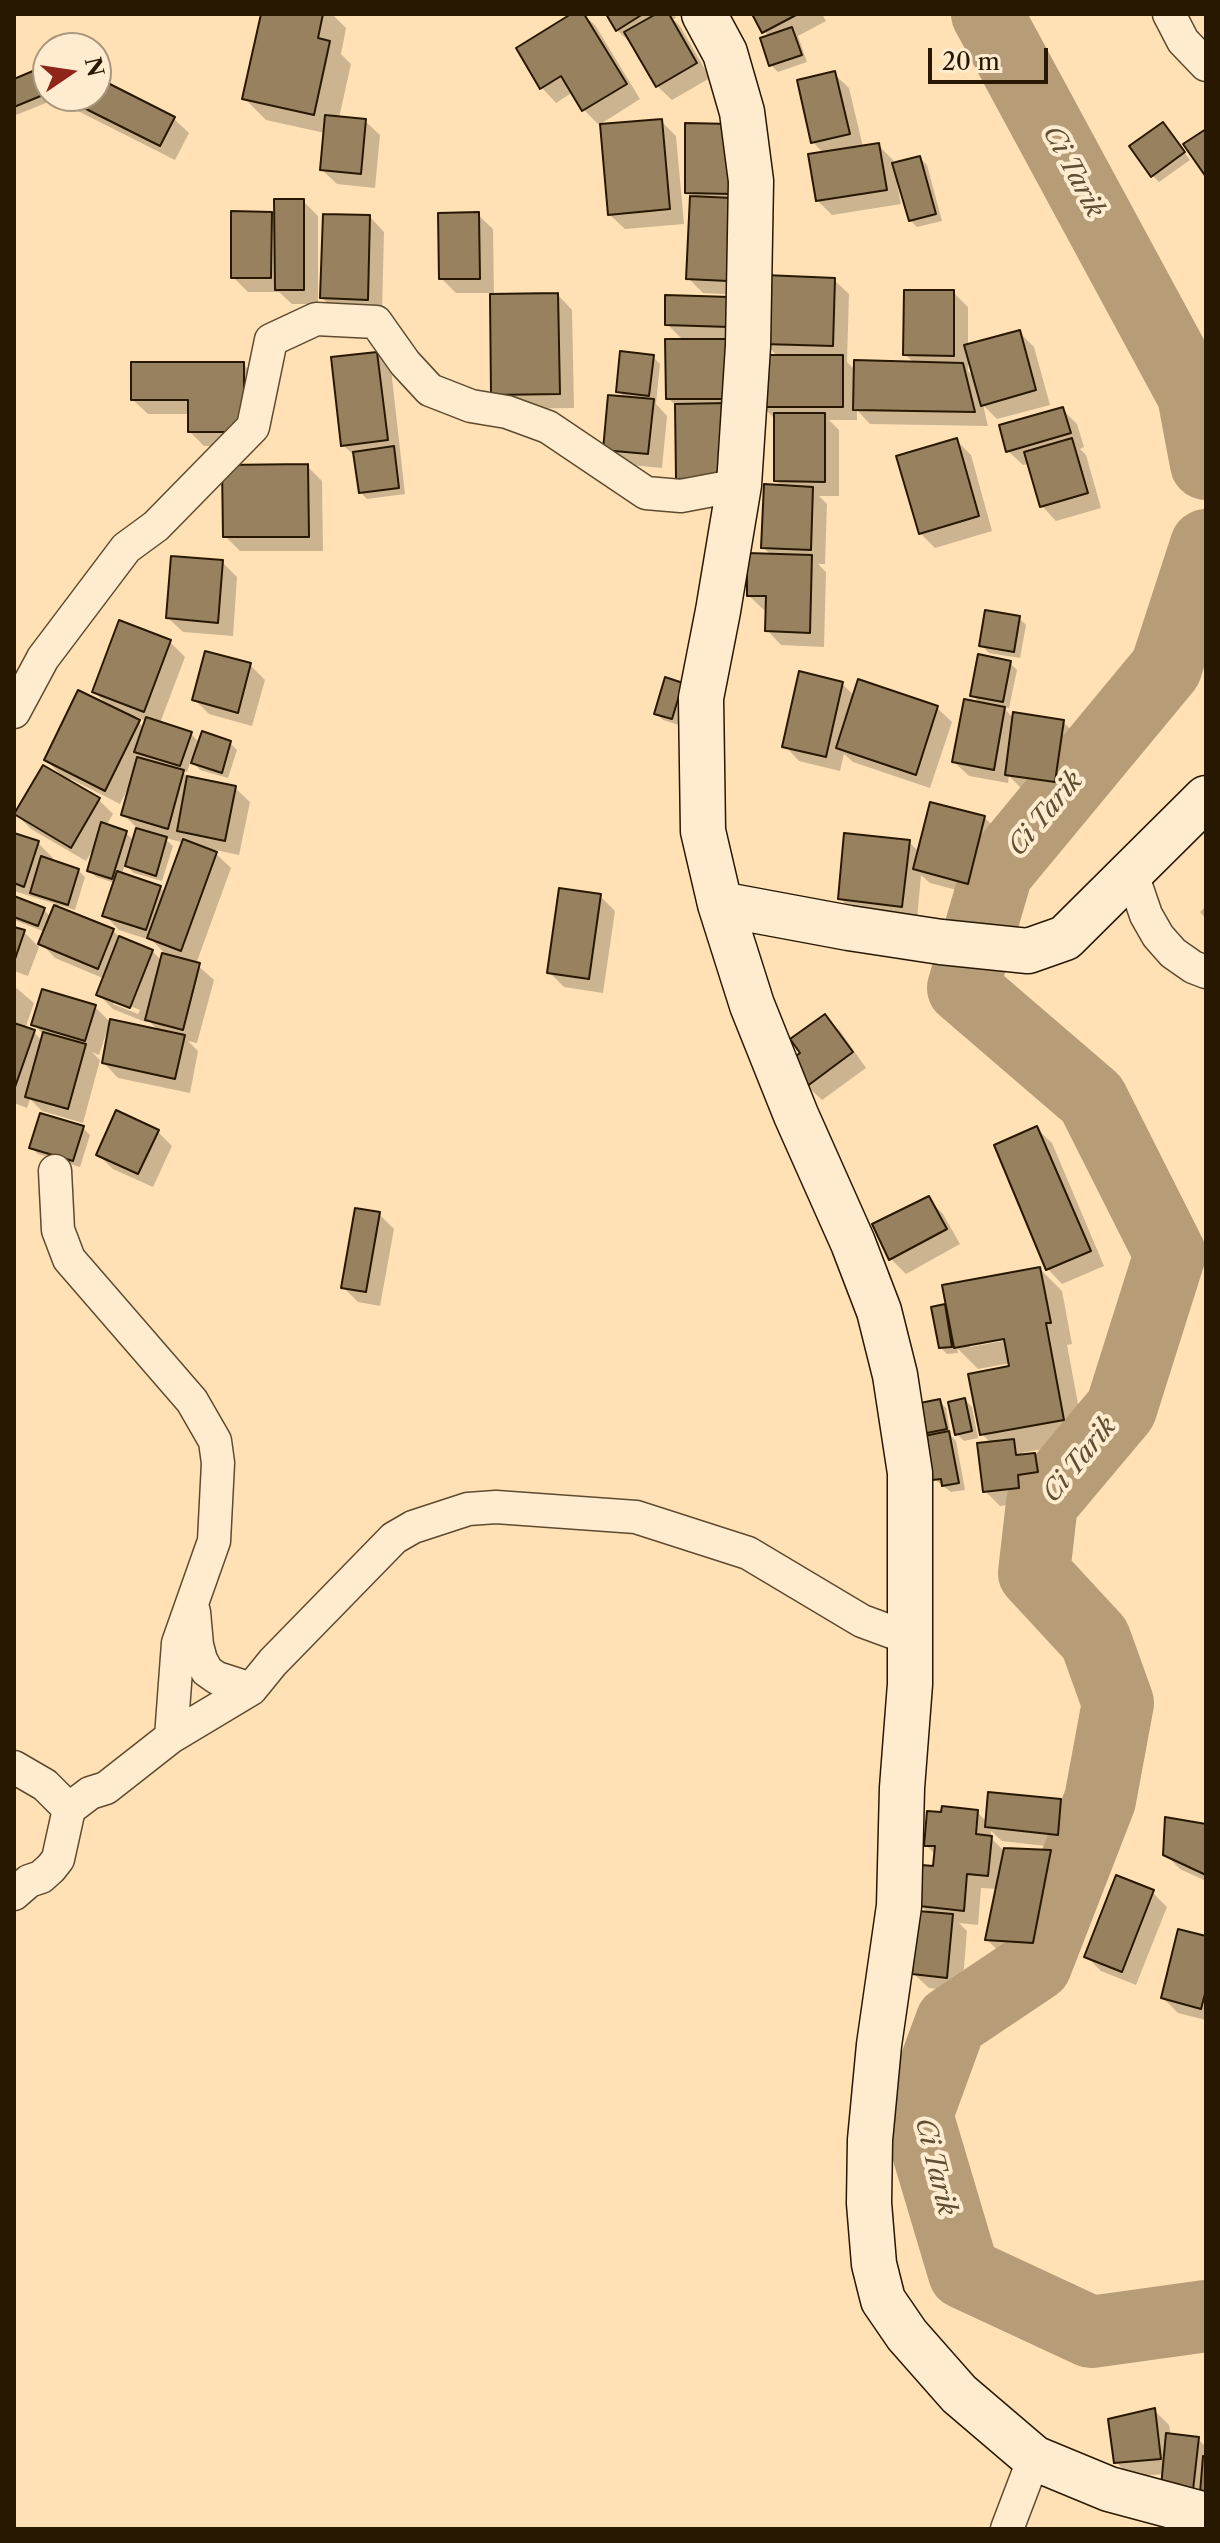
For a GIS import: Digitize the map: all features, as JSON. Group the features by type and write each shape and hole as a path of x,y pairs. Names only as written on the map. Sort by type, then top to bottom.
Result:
{"street":[{"path":"704,14 725,53 742,112 751,181 748,346 739,485 701,698 703,831 720,904 752,1005 879,1311 892,1362 910,1473 910,1684 902,1788 899,1906 879,2045 870,2140 869,2203 874,2264 883,2300 907,2335 959,2394 1034,2458 1109,2489 1206,2515"},
{"path":"1169,14 1183,41 1206,65"},
{"path":"14,712 43,658 126,548 156,526 253,427 271,340 316,319 376,322 405,363 430,390 471,406 507,412 548,427 646,493 681,496 739,485"},
{"path":"720,904 941,942 1028,951 1065,938 1206,798"},
{"path":"1131,871 1146,915 1158,936 1173,953 1206,972"},
{"path":"55,1171 58,1230 69,1259 192,1401 215,1441 218,1463 214,1541 178,1643 171,1737"},
{"path":"14,1894 29,1881 41,1877 58,1859 69,1809 90,1793 106,1788 171,1737 251,1689 273,1662 394,1538 433,1518 468,1509 496,1507 636,1517 748,1553 862,1621 911,1639"},
{"path":"193,1599 197,1645 207,1671 217,1678 251,1689"},
{"path":"14,1767 45,1785 69,1809"},
{"path":"1007,2529 1034,2458"}],"building":[{"path":"261,14 323,14 318,38 330,41 314,115 242,99"},
{"path":"571,14 584,14 627,84 582,111 561,76 540,89 516,48"},
{"path":"606,14 643,14 616,31"},
{"path":"656,14 669,14 697,63 656,87 624,32"},
{"path":"752,14 798,14 762,33"},
{"path":"792,27 802,55 769,66 760,38"},
{"path":"32,71 32,100 14,107 14,79"},
{"path":"835,71 850,134 811,143 797,80"},
{"path":"112,85 175,117 160,146 92,112 112,112"},
{"path":"325,115 366,119 361,174 320,170"},
{"path":"662,119 670,209 608,215 600,124"},
{"path":"1163,122 1185,152 1151,177 1129,146"},
{"path":"685,123 733,124 732,194 685,193"},
{"path":"1206,129 1206,177 1183,144"},
{"path":"879,143 887,190 816,201 808,154"},
{"path":"920,156 936,214 909,221 892,163"},
{"path":"690,196 733,198 728,281 686,279"},
{"path":"274,199 304,199 304,290 275,290"},
{"path":"231,211 272,212 271,278 231,278"},
{"path":"479,212 480,279 439,279 438,213"},
{"path":"323,214 370,215 368,300 320,298"},
{"path":"765,275 835,278 833,346 763,344"},
{"path":"904,290 954,290 954,356 903,355"},
{"path":"558,293 560,394 491,395 490,294"},
{"path":"665,295 731,297 730,327 665,325"},
{"path":"1020,330 1036,390 981,406 964,345"},
{"path":"665,339 728,339 729,399 666,399"},
{"path":"620,351 654,355 649,396 616,392"},
{"path":"377,352 388,440 341,446 331,357"},
{"path":"759,355 843,355 843,407 760,407"},
{"path":"854,360 963,363 975,412 853,410"},
{"path":"131,362 244,362 244,432 188,432 188,400 131,400"},
{"path":"608,395 654,399 648,454 603,450"},
{"path":"728,403 729,478 676,479 675,404"},
{"path":"1063,407 1071,433 1006,452 999,425"},
{"path":"774,413 825,413 825,482 774,481"},
{"path":"957,438 979,516 919,534 896,456"},
{"path":"1072,438 1088,493 1040,507 1024,452"},
{"path":"394,446 399,488 359,493 353,452"},
{"path":"308,464 309,537 223,537 222,465"},
{"path":"764,484 813,487 811,550 761,548"},
{"path":"747,553 812,555 810,633 765,631 766,596 747,596"},
{"path":"171,556 223,560 218,623 166,618"},
{"path":"985,610 1020,616 1014,652 979,646"},
{"path":"119,620 171,640 144,712 92,692"},
{"path":"205,651 251,663 238,713 192,700"},
{"path":"978,654 1011,661 1003,702 970,696"},
{"path":"799,671 843,682 826,757 782,747"},
{"path":"665,677 683,683 672,719 654,714"},
{"path":"858,679 938,706 916,775 836,748"},
{"path":"78,690 140,720 105,791 44,760"},
{"path":"964,699 1005,707 994,770 952,762"},
{"path":"1013,712 1064,720 1055,782 1005,775"},
{"path":"146,717 192,732 180,766 134,752"},
{"path":"202,731 231,741 222,773 191,763"},
{"path":"137,757 184,770 168,829 121,815"},
{"path":"43,765 100,798 71,848 14,814"},
{"path":"187,776 236,786 225,841 177,831"},
{"path":"930,802 985,816 968,884 913,869"},
{"path":"101,822 127,831 112,879 87,871"},
{"path":"136,828 167,837 156,876 125,866"},
{"path":"14,833 39,841 24,887 14,883"},
{"path":"844,833 910,840 902,907 838,899"},
{"path":"183,839 217,852 181,951 147,938"},
{"path":"41,856 79,869 68,905 30,893"},
{"path":"117,871 161,886 146,930 102,916"},
{"path":"559,888 601,894 589,979 547,973"},
{"path":"14,896 45,908 38,926 14,917"},
{"path":"54,905 114,929 98,969 38,944"},
{"path":"14,927 25,930 14,962"},
{"path":"119,936 153,950 130,1008 96,995"},
{"path":"162,953 200,963 183,1030 145,1020"},
{"path":"42,989 96,1005 85,1041 31,1025"},
{"path":"825,1014 853,1052 806,1087 787,1062 800,1053 790,1039"},
{"path":"110,1019 185,1035 175,1079 102,1063"},
{"path":"14,1023 35,1030 14,1090"},
{"path":"43,1032 86,1044 68,1109 25,1097"},
{"path":"116,1110 159,1130 138,1174 96,1155"},
{"path":"40,1113 84,1126 73,1161 29,1148"},
{"path":"1037,1126 1091,1251 1046,1270 994,1145"},
{"path":"929,1196 947,1229 889,1260 872,1224"},
{"path":"355,1208 380,1212 366,1292 341,1288"},
{"path":"1040,1267 1051,1323 1046,1323 1064,1420 980,1435 968,1374 1009,1366 1004,1339 954,1348 942,1285"},
{"path":"945,1304 952,1347 939,1348 931,1307"},
{"path":"965,1398 972,1431 955,1435 948,1402"},
{"path":"940,1399 947,1429 922,1434 915,1404"},
{"path":"949,1431 959,1483 942,1486 941,1479 932,1480 924,1436"},
{"path":"1014,1439 1016,1455 1035,1453 1038,1472 1018,1475 1019,1488 983,1492 977,1443"},
{"path":"988,1792 1061,1799 1058,1835 985,1827"},
{"path":"942,1806 978,1810 976,1834 992,1836 988,1876 967,1874 964,1911 919,1906 922,1865 933,1866 935,1846 924,1846 927,1811 941,1812"},
{"path":"1165,1817 1206,1824 1206,1875 1163,1855"},
{"path":"1004,1848 1051,1850 1033,1943 985,1940"},
{"path":"1116,1875 1154,1890 1122,1972 1084,1957"},
{"path":"918,1911 953,1914 947,1978 912,1974"},
{"path":"1178,1929 1206,1936 1206,1990 1201,2009 1161,1998"},
{"path":"1155,2408 1161,2459 1114,2463 1108,2419"},
{"path":"1166,2433 1199,2437 1193,2490 1161,2487"},
{"path":"1203,2456 1206,2457 1206,2494 1200,2493"}],"waterway":[{"name":"Ci Tarik","path":"987,14 1193,395 1206,464"},
{"name":"Ci Tarik","path":"1206,545 1166,668 997,872 963,988 1092,1099 1170,1254 1121,1409 1042,1503 1034,1573 1095,1639 1118,1703 1100,1800 1036,1965 951,2022 917,2115 964,2273 1091,2332 1206,2316"}]}
